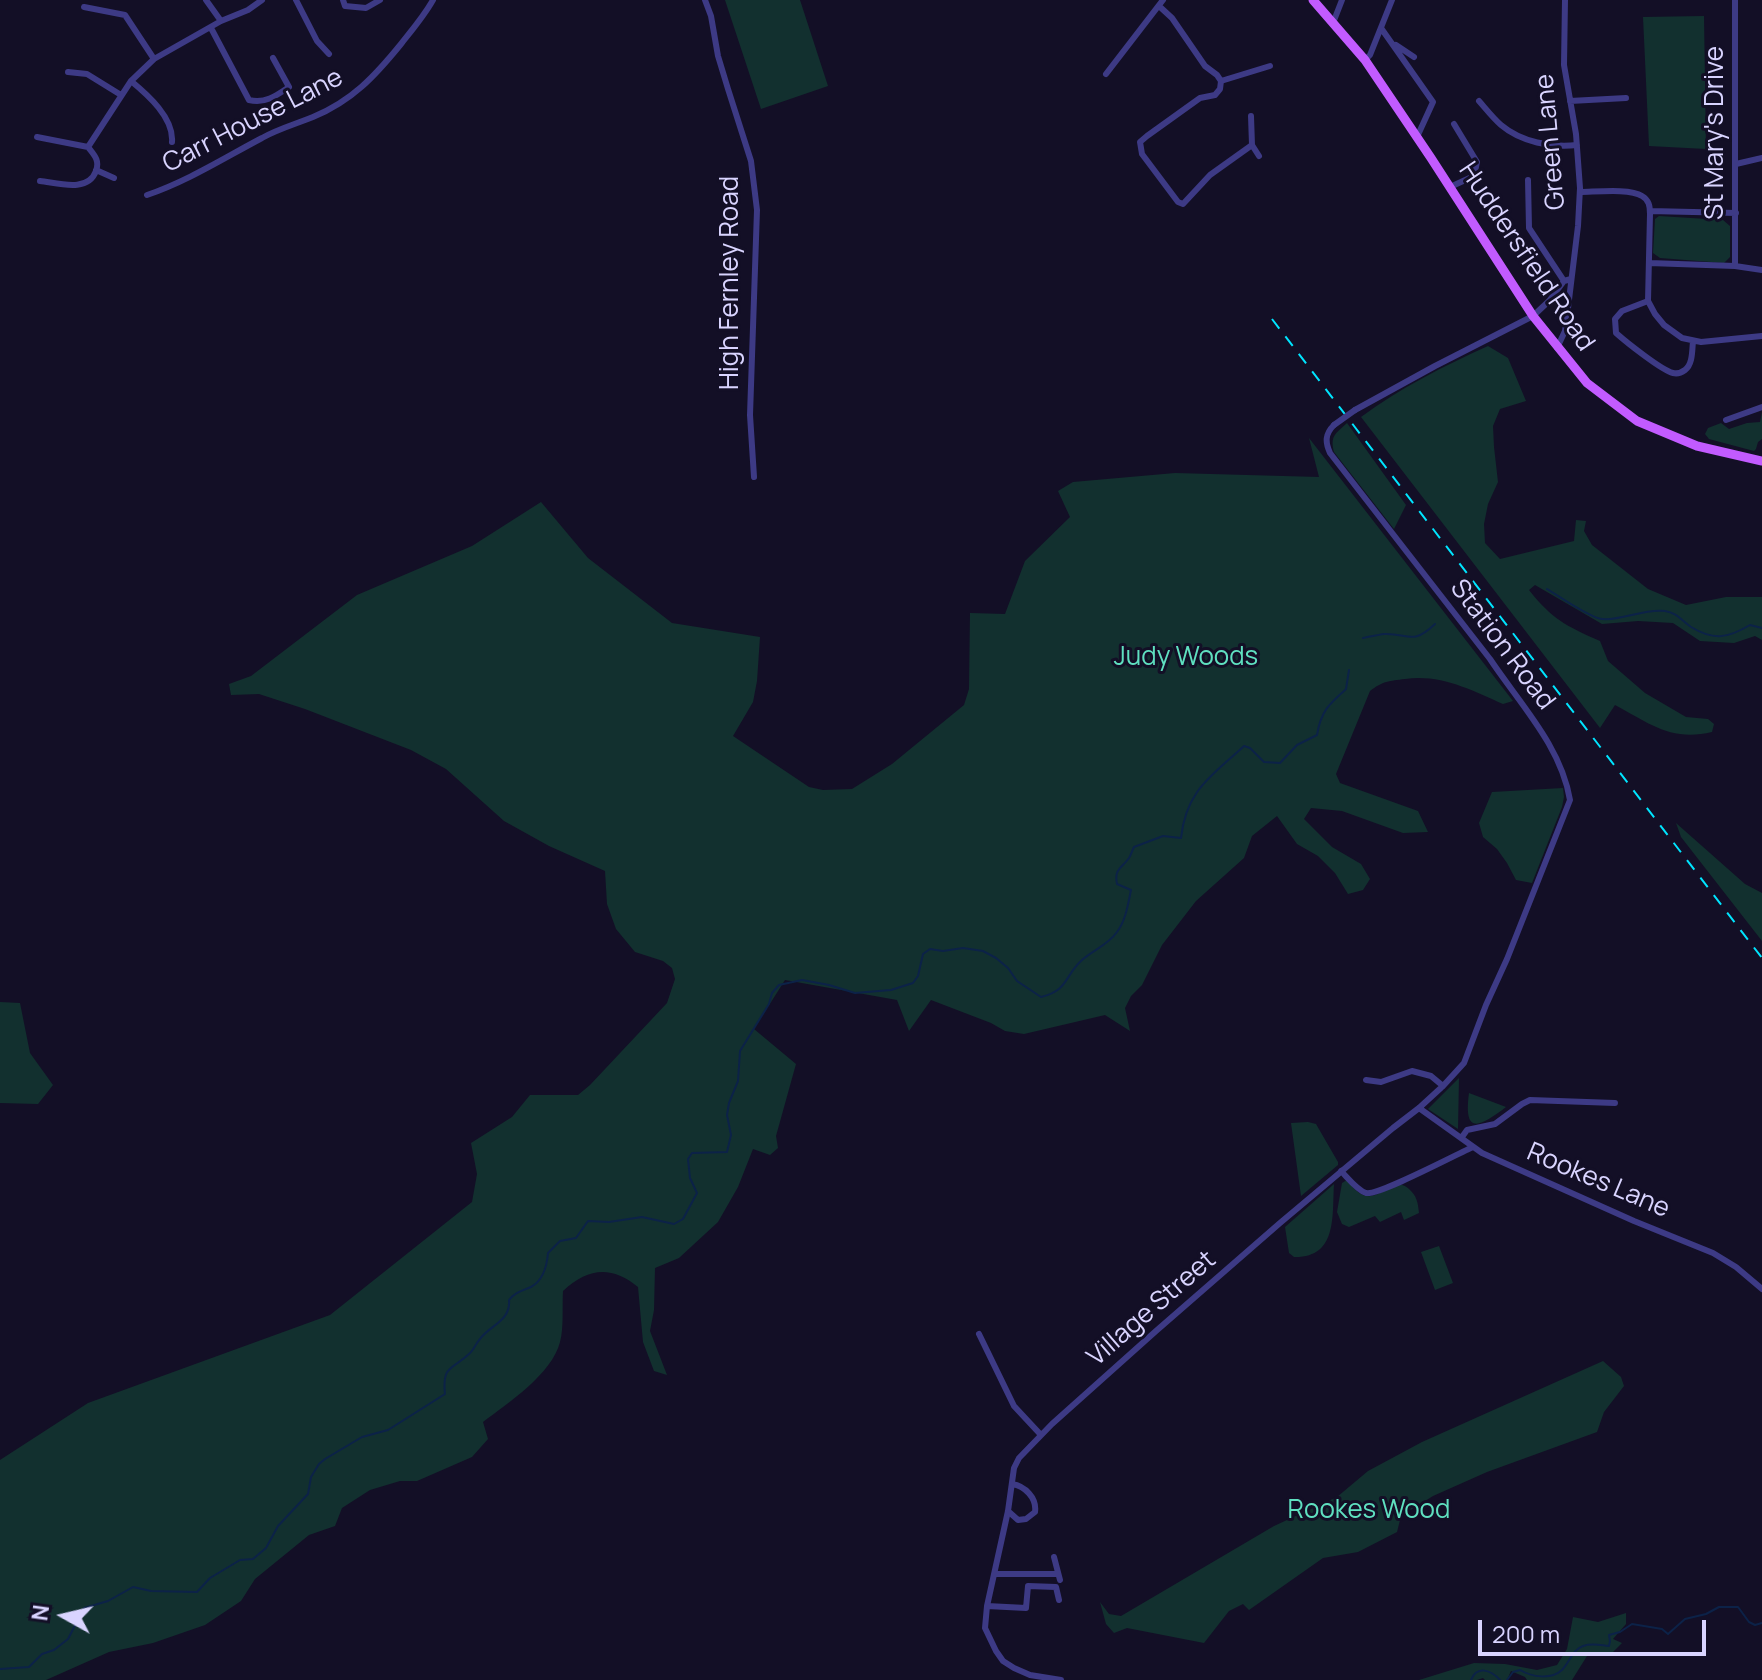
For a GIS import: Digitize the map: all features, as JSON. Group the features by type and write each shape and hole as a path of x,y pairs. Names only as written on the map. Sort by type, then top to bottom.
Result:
{"main road":[{"name":"Huddersfield Road","path":"1313,0 1365,60 1533,316 1587,383 1637,421 1697,446 1762,461"}],"street":[{"path":"206,0 221,21"},
{"path":"88,147 131,81 154,59 262,0"},
{"path":"296,0 317,41 329,54"},
{"path":"343,0 345,6 366,8 380,0"},
{"path":"424,0 426,12"},
{"name":"Carr House Lane","path":"147,195 172,186 267,135 311,118 348,98 379,71 433,0"},
{"name":"High Fernley Road","path":"705,0 751,161 756,197 750,415 754,477"},
{"path":"1333,23 1342,0"},
{"path":"1365,60 1370,55 1392,0"},
{"name":"Green Lane","path":"1557,348 1565,331 1568,280 1580,192 1577,145 1564,65 1565,0"},
{"name":"St Mary's Drive","path":"1735,0 1735,266"},
{"path":"1106,74 1161,3 1205,66 1217,75 1221,81 1220,89 1215,95 1200,98 1147,136 1140,142 1140,150 1178,202 1183,204 1210,175 1252,145"},
{"path":"84,7 125,15 154,59"},
{"path":"211,28 249,100 272,99 289,87 273,58"},
{"path":"1381,28 1433,102 1417,137"},
{"path":"1393,43 1414,57"},
{"path":"1221,81 1270,66"},
{"path":"68,72 87,74 121,95"},
{"path":"131,81 154,103 171,128 172,142"},
{"path":"1570,101 1626,98"},
{"path":"1479,101 1504,128 1523,138 1558,145 1577,145"},
{"path":"1251,116 1252,145 1259,156"},
{"path":"1450,187 1474,176 1477,162 1454,124"},
{"path":"37,137 88,147 96,157 96,170 85,184 40,181"},
{"path":"1736,164 1762,158"},
{"path":"96,170 114,178"},
{"path":"1528,180 1529,228 1568,280 1533,316"},
{"path":"1580,192 1626,192 1639,194 1647,200 1650,211 1648,301 1664,325 1677,335 1701,342 1762,336"},
{"path":"1650,211 1736,213"},
{"path":"1649,263 1762,270"},
{"path":"1648,301 1622,311 1615,319 1616,333 1669,372 1679,373 1690,364 1693,341"},
{"name":"Station Road","path":"1419,1108 1464,1063 1570,800 1567,781 1536,724 1490,659 1330,453 1326,441 1329,429 1355,410 1533,316"},
{"path":"1726,420 1762,407"},
{"path":"1366,1080 1381,1082 1412,1071 1431,1076 1443,1086"},
{"path":"1462,1137 1467,1130 1495,1124 1530,1100 1615,1103"},
{"name":"Rookes Lane","path":"1419,1108 1482,1153 1713,1253 1762,1289"},
{"name":"Village Street","path":"987,1606 1014,1468 1019,1458 1190,1302 1419,1108"},
{"path":"1341,1171 1363,1192 1370,1194 1473,1147"},
{"path":"979,1334 1014,1406 1041,1435"},
{"path":"1008,1511 1018,1520 1026,1519 1035,1512 1036,1506 1022,1486 1012,1484"},
{"path":"994,1574 1059,1577 1054,1557"},
{"path":"1059,1600 1056,1587 1028,1586 1026,1608 987,1606 985,1628 1003,1661 1030,1678 1061,1680"}],"green space":[{"path":"725,0 800,0 828,86 761,109"},
{"path":"1704,16 1706,149 1649,146 1643,17"},
{"path":"1659,216 1723,220 1730,226 1730,257 1724,263 1660,258 1653,253 1655,219"},
{"path":"1488,346 1508,358 1526,401 1500,409 1493,426 1498,482 1488,504 1484,524 1485,543 1500,559 1574,541 1576,520 1586,521 1584,531 1592,545 1648,589 1686,605 1726,597 1762,597 1762,640 1755,636 1734,643 1700,641 1673,623 1638,621 1602,624 1535,585 1529,590 1560,621 1600,641 1608,661 1645,693 1686,717 1708,719 1714,724 1712,732 1672,733 1615,705 1600,728 1361,417 1423,378"},
{"path":"1762,412 1762,439 1754,451 1709,439 1705,434 1708,428 1721,423 1729,429 1760,422"},
{"path":"1347,423 1406,505 1394,529 1334,452 1334,436"},
{"name":"Judy Woods","path":"1309,438 1513,701 1503,704 1456,684 1418,678 1390,681 1370,691 1336,774 1340,783 1418,811 1428,832 1403,833 1342,811 1311,808 1304,819 1332,847 1361,864 1370,879 1363,890 1348,894 1335,873 1318,856 1297,844 1277,816 1252,836 1244,858 1196,901 1162,945 1142,985 1125,1008 1130,1031 1105,1015 1024,1034 1005,1031 931,1000 909,1031 897,1000 785,980 754,1029 796,1064 776,1136 778,1148 770,1155 753,1149 738,1187 718,1222 679,1258 655,1268 650,1331 667,1375 654,1371 643,1342 638,1287 609,1273 600,1272 581,1278 563,1291 562,1330 555,1354 528,1387 483,1422 488,1439 472,1457 417,1481 400,1481 370,1490 342,1508 335,1526 309,1535 255,1579 241,1601 205,1625 153,1643 109,1652 46,1680 0,1680 0,1460 88,1403 330,1315 472,1202 477,1174 471,1143 512,1117 530,1095 578,1095 667,1003 675,979 672,968 663,961 635,952 616,929 607,904 605,871 549,846 504,821 446,769 411,750 259,694 231,695 229,684 251,676 357,595 472,546 541,502 588,558 672,623 760,637 753,702 733,736 809,787 852,789 892,764 964,705 969,689 970,613 1005,614 1025,561 1070,517 1058,491 1073,482 1175,473 1319,477"},
{"path":"1563,788 1562,807 1532,883 1516,880 1497,849 1483,837 1479,823 1492,792"},
{"path":"1676,823 1745,884 1762,893 1762,941 1681,837"},
{"path":"0,1002 20,1003 30,1053 53,1085 38,1104 0,1103"},
{"path":"1459,1078 1458,1129 1428,1109"},
{"path":"1469,1093 1506,1107 1476,1124 1471,1122 1469,1116"},
{"path":"1291,1123 1316,1124 1338,1165 1301,1196"},
{"path":"1347,1180 1358,1192 1367,1196 1394,1186 1404,1186 1415,1197 1419,1213 1404,1220 1401,1212 1380,1222 1375,1216 1349,1227 1342,1224 1337,1212 1342,1183"},
{"path":"1334,1184 1332,1221 1325,1243 1308,1255 1294,1257 1289,1253 1285,1227"},
{"path":"1439,1246 1453,1283 1435,1290 1421,1252"},
{"name":"Rookes Wood","path":"1603,1361 1621,1377 1624,1386 1604,1412 1597,1432 1487,1472 1433,1496 1401,1516 1397,1532 1358,1552 1323,1558 1249,1610 1243,1604 1229,1611 1204,1643 1127,1628 1114,1633 1106,1624 1100,1602 1109,1614 1121,1616 1274,1526 1337,1497 1368,1471 1422,1442"},
{"path":"1626,1613 1626,1624 1613,1639 1622,1643 1612,1653 1587,1656 1572,1680 1527,1680 1511,1671 1507,1680 1419,1680 1474,1663 1505,1664 1537,1670 1557,1665 1567,1649 1573,1617 1598,1622"}],"waterway":[{"path":"1547,589 1582,611 1602,619 1665,611 1673,613 1691,627 1714,636 1735,633 1750,625 1762,628"},
{"path":"1363,638 1384,634 1415,637 1435,624"},
{"path":"0,1669 29,1667 42,1654 54,1650 68,1639 84,1608 108,1601 133,1587 151,1591 197,1592 210,1578 240,1560 253,1559 266,1548 278,1526 308,1494 311,1477 319,1464 362,1437 388,1430 445,1394 445,1378 450,1369 503,1318 511,1297 539,1280 546,1267 548,1253 560,1241 576,1238 588,1221 609,1222 642,1217 674,1224 683,1219 697,1193 690,1178 688,1159 692,1153 727,1152 731,1135 727,1115 738,1081 740,1051 779,985 802,980 855,993 891,990 913,983 918,976 923,954 930,949 963,948 983,951 996,958 1017,981 1041,997 1057,991 1076,966 1113,937 1120,927 1131,890 1117,884 1116,875 1134,847 1163,836 1181,838 1188,808 1202,785 1244,746 1264,762 1280,763 1297,745 1317,735 1327,709 1346,689 1349,670"},
{"path":"1507,1680 1513,1672 1520,1670 1541,1676 1558,1673 1579,1648 1609,1646 1609,1635 1632,1624 1662,1629 1668,1634 1685,1619 1719,1607 1738,1607 1749,1622 1755,1625 1762,1623"},
{"path":"1471,1680 1480,1671 1493,1674 1500,1680"}],"railway":[{"path":"1272,319 1762,958"}]}
